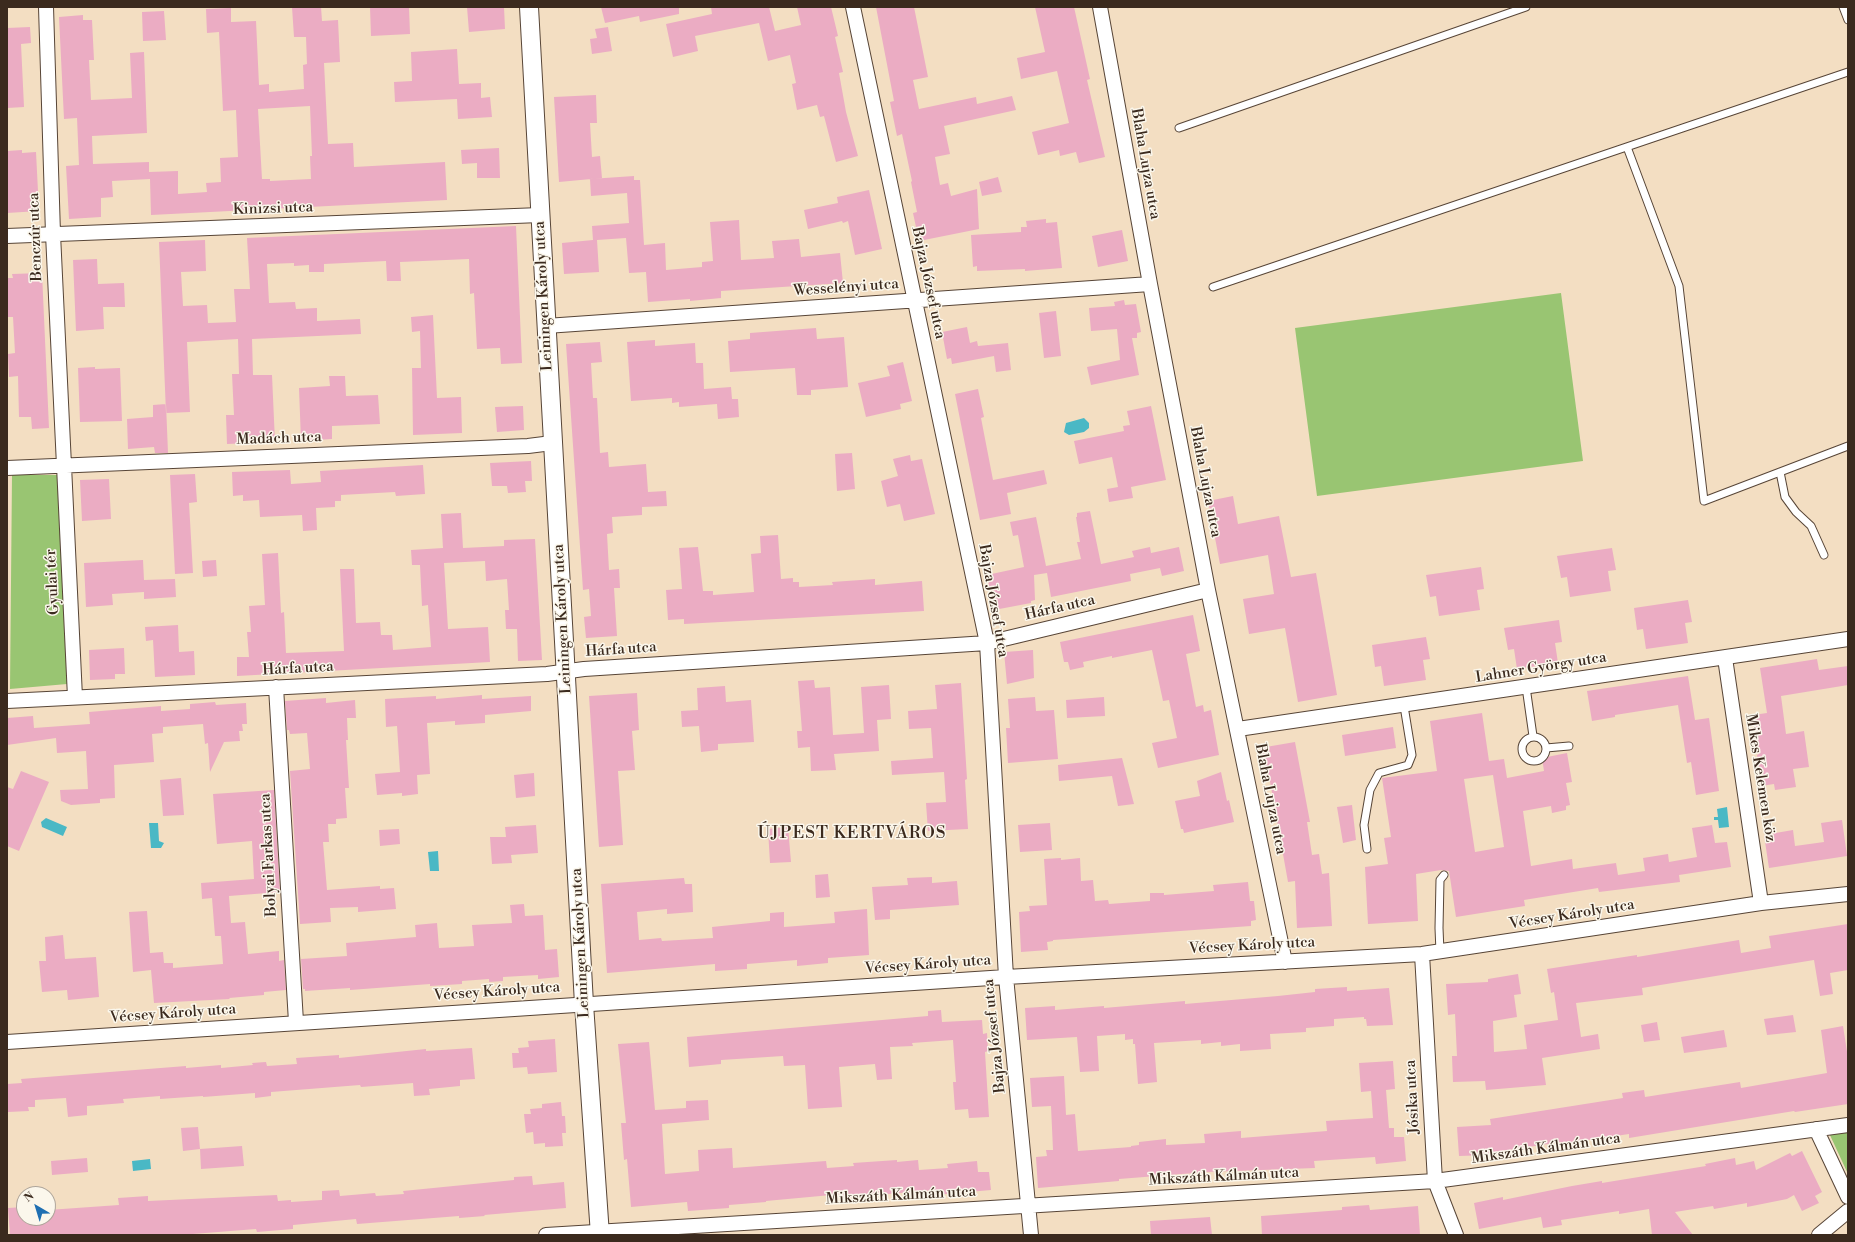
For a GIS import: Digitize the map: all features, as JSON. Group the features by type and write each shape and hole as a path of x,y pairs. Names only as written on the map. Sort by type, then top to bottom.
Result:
{"street":[{"name":"Benczúr utca","path":"46,7 53,234 64,465"},
{"name":"Leiningen Károly utca","path":"529,7 584,1004 600,1233"},
{"name":"Bajza József utca","path":"853,7 987,643 1006,977 1030,1206 1031,1235"},
{"name":"Blaha Lujza utca","path":"1100,7 1150,284 1208,590 1238,729 1285,962"},
{"name":"Kinizsi utca","path":"7,236 540,215"},
{"name":"Wesselényi utca","path":"546,326 1150,284"},
{"name":"Madách utca","path":"7,468 528,446 552,443"},
{"name":"Gyulai tér","path":"64,465 75,697"},
{"name":"Hárfa utca","path":"7,701 276,686 547,674 566,671 987,643 1208,590"},
{"name":"Lahner György utca","path":"1238,729 1404,706 1848,639"},
{"name":"Mikes Kelemen köz","path":"1725,658 1761,903"},
{"name":"Bolyai Farkas utca","path":"276,686 296,1022"},
{"name":"Vécsey Károly utca","path":"7,1042 1006,977 1422,954 1761,903 1848,894"},
{"name":"Jósika utca","path":"1422,954 1435,1181 1456,1235"},
{"name":"Mikszáth Kálmán utca","path":"546,1235 600,1233 1435,1181 1848,1125"},
{"path":"1816,1129 1848,1197"},
{"path":"1819,1235 1848,1211"}],"lane":[{"path":"1180,128 1526,7"},
{"path":"1843,7 1848,20"},
{"path":"1213,287 1848,72"},
{"path":"1626,147 1679,286 1704,501 1848,446"},
{"path":"1780,472 1785,496 1796,512 1811,526 1824,555"},
{"path":"1526,687 1533,736"},
{"path":"1367,849 1364,825 1370,790 1378,773 1408,766 1412,755 1404,706"},
{"path":"1533,736 1542,739 1546,748 1544,756 1535,762 1526,759 1521,750 1524,741 1533,736"},
{"path":"1546,748 1569,746"},
{"path":"1440,952 1440,880 1444,875"}],"green space":[{"path":"1561,293 1583,461 1317,496 1295,328"},
{"path":"12,475 60,475 67,684 10,689"},
{"path":"1848,1130 1848,1174 1829,1133"}],"water":[{"path":"1084,418 1089,423 1089,428 1084,432 1069,435 1064,432 1066,423"},
{"path":"1727,807 1729,827 1719,828 1718,820 1714,820 1714,817 1718,817 1717,809"},
{"path":"46,818 67,827 63,836 42,827 41,822"},
{"path":"149,823 158,823 159,841 164,843 161,848 151,848"},
{"path":"438,851 439,871 430,871 428,852"},
{"path":"150,1159 151,1169 133,1171 132,1161"}],"building":[{"path":"292,7 321,7 322,21 338,20 340,62 324,63 328,144 353,143 354,167 445,162 447,200 151,215 150,179 112,181 113,197 101,198 101,217 69,219 66,166 79,165 77,118 64,119 59,17 83,15 83,20 92,20 94,60 89,60 91,100 132,98 130,53 144,52 147,133 92,136 93,164 149,162 149,172 178,171 178,194 207,192 206,183 221,182 220,158 238,157 236,110 223,111 219,32 207,33 206,9 231,8 231,22 256,21 259,85 269,84 269,92 304,89 303,65 307,64 306,37 294,37","holes":["310,106 312,156 310,156 311,179 270,181 270,179 262,179 258,109"]},
{"path":"370,7 409,7 410,34 371,36"},
{"path":"467,7 504,7 505,29 469,32"},
{"path":"601,7 679,7 679,14 640,22 639,16 605,23"},
{"path":"711,7 769,7 775,31 801,25 797,7 831,7 838,36 835,37 843,72 839,73 846,112 858,156 836,162 824,116 820,117 817,105 797,110 792,84 796,83 790,55 768,61 759,23 695,36 698,51 673,57 666,24 712,14"},
{"path":"876,7 914,7 928,77 913,80 919,109 976,97 977,104 1012,96 1016,110 944,126 950,154 935,157 940,185 948,183 951,196 977,189 979,229 919,241 913,213 917,212 912,181 902,134 897,136 890,102 894,101"},
{"path":"1035,7 1074,7 1090,79 1087,80 1105,157 1079,163 1076,152 1060,156 1059,150 1038,155 1032,132 1069,123 1057,71 1021,79 1017,58 1045,52"},
{"path":"164,11 166,40 143,41 142,12"},
{"path":"30,27 31,43 21,44 24,107 7,108 7,28"},
{"path":"608,27 612,51 592,54 590,39 597,38 595,29"},
{"path":"457,49 459,84 481,83 481,98 490,97 492,117 458,119 457,99 395,102 394,82 412,81 411,52"},
{"path":"596,95 597,123 590,123 592,157 600,156 602,178 559,182 554,97"},
{"path":"499,148 500,178 477,178 477,163 462,164 461,150"},
{"path":"22,150 22,153 36,152 39,211 7,213 7,151"},
{"path":"634,176 634,180 640,180 644,245 665,243 666,270 702,267 702,262 713,261 710,222 739,220 741,260 774,258 772,241 799,239 801,257 840,253 843,283 721,291 721,298 690,301 690,299 648,302 646,272 629,273 626,238 597,240 599,272 564,274 562,243 593,240 592,226 629,223 627,193 591,196 590,179"},
{"path":"998,177 1002,192 982,196 979,182"},
{"path":"869,190 882,249 855,255 848,221 808,229 804,210 838,203 837,197"},
{"path":"1046,219 1046,223 1057,222 1062,268 1025,271 1025,269 977,271 977,266 973,267 971,235 1021,232 1021,227 1027,227 1026,221"},
{"path":"516,226 522,363 501,364 500,348 477,349 474,293 470,294 469,259 400,262 401,281 387,281 386,261 324,264 324,272 309,272 309,265 294,266 294,263 267,264 269,303 295,302 296,309 317,308 317,321 360,319 361,334 252,339 253,375 272,375 275,442 227,444 226,415 234,415 232,374 239,374 238,339 187,342 190,412 166,413 159,242 205,240 206,271 181,272 183,306 207,305 208,323 236,322 234,289 250,289 247,238"},
{"path":"1122,230 1128,261 1098,267 1092,236"},
{"path":"97,259 98,284 124,283 125,307 103,307 104,329 76,331 73,260"},
{"path":"42,273 49,428 32,429 31,417 19,417 18,376 9,377 8,354 15,353 13,317 7,317 7,278 13,278 12,274"},
{"path":"1124,300 1125,305 1136,304 1141,332 1137,333 1137,338 1132,338 1139,375 1091,385 1087,367 1120,360 1117,329 1091,331 1089,308 1115,306 1114,302"},
{"path":"1056,311 1061,356 1044,358 1039,313"},
{"path":"433,315 437,398 461,397 462,433 413,435 412,368 421,368 420,331 412,332 411,317"},
{"path":"967,327 970,343 977,341 978,346 1008,343 1011,370 996,372 994,356 952,364 951,358 947,359 942,332"},
{"path":"816,328 817,339 844,337 848,387 811,390 811,395 797,395 795,368 730,372 728,341 750,339 750,333"},
{"path":"655,340 655,346 695,343 696,363 703,363 704,389 731,387 732,399 738,399 739,417 718,419 717,404 679,407 679,402 672,403 672,398 631,401 627,342"},
{"path":"600,342 602,362 591,363 593,398 597,398 600,453 608,452 609,467 646,464 648,492 666,491 667,506 642,507 642,515 612,517 613,533 607,534 609,570 619,569 620,588 614,588 617,636 586,638 584,617 591,616 589,589 583,590 566,344"},
{"path":"903,362 912,401 900,404 901,409 866,417 858,383 890,376 887,366"},
{"path":"95,367 95,369 120,368 122,421 80,422 78,368"},
{"path":"329,376 345,376 346,396 378,395 380,424 332,426 332,439 301,441 299,388 330,386"},
{"path":"978,389 984,417 981,418 993,480 1044,470 1047,484 1007,493 1011,514 980,520 955,394"},
{"path":"166,404 168,453 155,453 154,447 128,449 127,419 153,417 153,405"},
{"path":"523,406 524,430 497,432 495,407"},
{"path":"1151,406 1166,480 1131,487 1133,498 1109,502 1107,489 1118,487 1112,457 1079,464 1074,441 1124,431 1123,426 1130,425 1127,411"},
{"path":"852,453 855,489 837,491 835,454"},
{"path":"910,455 911,461 922,459 935,514 904,521 900,504 887,507 881,481 898,476 893,459"},
{"path":"531,461 532,481 525,481 526,492 508,493 507,486 492,486 490,463"},
{"path":"423,465 425,494 396,496 395,492 341,495 341,501 335,501 335,507 316,508 317,530 303,531 302,515 260,517 259,500 243,501 243,495 233,496 232,472 290,470 291,484 321,482 320,471"},
{"path":"195,474 197,502 189,503 193,573 175,574 170,475"},
{"path":"109,479 111,519 82,521 80,480"},
{"path":"1233,496 1238,524 1279,516 1291,577 1316,573 1337,695 1298,702 1285,628 1249,634 1243,599 1274,594 1268,555 1220,564 1208,501"},
{"path":"1090,511 1101,564 1134,557 1132,551 1150,547 1151,553 1179,547 1184,571 1162,576 1160,568 1130,574 1131,581 1051,597 1047,573 1034,575 1035,600 1031,601 1031,603 994,610 987,575 1024,567 1018,535 1013,536 1010,522 1036,517 1046,566 1081,559 1077,542 1080,542 1076,517 1077,513"},
{"path":"461,513 463,548 504,546 504,540 535,539 542,660 518,661 517,629 506,629 505,610 509,610 507,579 486,581 485,561 444,563 448,629 488,627 490,662 237,676 237,657 249,657 247,632 251,632 249,606 265,605 262,554 278,553 281,613 284,612 286,653 344,651 340,569 354,569 356,623 380,622 381,635 392,635 393,650 431,647 428,605 422,606 420,565 412,565 411,550 443,548 441,514"},
{"path":"778,535 781,579 793,578 793,582 799,582 799,587 833,585 832,582 875,579 875,585 922,581 924,611 684,624 684,619 668,620 666,590 682,589 679,548 698,547 703,591 713,591 713,595 754,592 751,554 761,553 760,536"},
{"path":"1612,548 1616,570 1608,571 1611,591 1570,597 1567,577 1561,578 1557,556"},
{"path":"143,560 144,580 175,579 176,597 144,599 144,592 112,594 113,605 86,607 84,563"},
{"path":"216,560 217,576 203,577 202,561"},
{"path":"1481,567 1484,589 1477,590 1480,610 1439,616 1436,596 1430,597 1426,575"},
{"path":"1688,600 1692,622 1685,623 1688,643 1646,649 1643,629 1637,630 1634,608"},
{"path":"1193,615 1200,651 1186,654 1196,707 1203,705 1204,712 1211,710 1219,755 1158,768 1152,743 1177,738 1169,700 1163,701 1152,650 1083,662 1084,667 1070,670 1068,662 1064,662 1060,642"},
{"path":"1559,620 1562,642 1555,643 1558,663 1517,669 1514,649 1508,650 1504,628"},
{"path":"178,625 179,652 194,651 195,675 155,677 153,640 146,641 145,627"},
{"path":"1426,637 1430,659 1423,660 1426,680 1384,686 1381,666 1375,667 1372,645"},
{"path":"124,648 125,674 115,674 115,679 90,680 89,650"},
{"path":"1033,650 1034,678 1007,684 1004,652"},
{"path":"1817,659 1819,670 1848,666 1848,685 1781,696 1786,734 1804,731 1809,767 1793,769 1796,787 1775,790 1774,784 1761,786 1757,755 1759,754 1753,715 1767,713 1760,668"},
{"path":"1688,676 1695,720 1709,718 1719,791 1696,795 1691,762 1687,763 1678,705 1615,715 1615,717 1592,721 1587,691"},
{"path":"814,680 815,688 830,687 833,735 864,733 861,687 889,685 891,719 877,720 879,751 834,754 836,770 811,771 810,747 798,748 797,731 802,731 798,681"},
{"path":"961,683 967,779 965,780 968,829 928,831 926,803 946,802 944,772 892,775 891,761 933,758 931,728 909,729 908,711 937,709 935,685"},
{"path":"725,686 726,702 751,700 754,742 718,744 718,750 701,752 699,726 682,727 681,711 698,710 697,688"},
{"path":"637,693 639,730 632,731 635,770 618,771 623,845 599,847 589,696"},
{"path":"482,695 482,699 531,696 531,711 485,715 485,723 455,725 455,721 427,723 430,774 417,775 418,794 402,796 402,793 377,795 375,774 400,772 397,726 386,727 385,699 436,696 436,699"},
{"path":"1035,697 1036,711 1054,710 1058,759 1008,763 1006,728 1010,728 1008,699"},
{"path":"1104,697 1105,716 1067,718 1066,700"},
{"path":"326,698 326,703 355,700 356,718 347,718 348,740 346,740 349,788 345,788 347,818 336,819 336,824 328,824 329,842 323,842 327,890 380,886 380,889 394,888 396,909 358,912 358,907 330,908 331,922 300,924 290,771 310,769 307,733 290,734 289,730 287,730 285,701"},
{"path":"215,702 216,705 246,703 247,724 242,724 243,731 239,731 240,741 224,742 210,772 208,743 205,744 203,724 163,727 163,733 152,734 154,762 114,765 115,798 100,799 100,803 71,805 61,801 60,790 88,789 86,751 57,753 56,738 7,745 7,718 33,716 34,728 90,724 89,712 161,706 161,711 190,709 190,704"},
{"path":"1482,713 1489,761 1504,759 1507,778 1544,771 1542,758 1567,753 1572,782 1566,783 1570,805 1566,806 1566,810 1552,813 1551,806 1523,811 1531,866 1572,859 1573,869 1616,863 1618,875 1645,871 1643,858 1668,854 1669,862 1697,857 1692,828 1712,825 1715,843 1727,842 1731,867 1679,875 1680,882 1599,892 1598,888 1524,900 1525,906 1456,917 1449,871 1441,870 1416,874 1418,921 1368,924 1365,867 1388,864 1384,838 1391,837 1382,778 1437,771 1430,721","holes":["1493,775 1504,847 1475,852 1464,779"]},
{"path":"1393,727 1396,748 1345,756 1342,735"},
{"path":"1295,742 1310,822 1307,822 1312,855 1319,854 1322,874 1329,873 1332,926 1297,928 1295,881 1288,882 1269,776 1265,777 1260,748"},
{"path":"1122,758 1134,804 1118,806 1112,776 1059,781 1058,765"},
{"path":"21,771 49,782 19,851 7,846 7,787 13,789"},
{"path":"1221,772 1227,801 1229,800 1234,822 1184,833 1183,829 1181,829 1175,801 1200,796 1197,781"},
{"path":"534,773 535,796 516,798 514,775"},
{"path":"181,778 184,815 163,816 160,780"},
{"path":"274,790 280,892 229,896 231,923 245,922 248,954 279,951 279,961 284,960 286,990 264,992 264,995 229,998 230,999 154,1003 151,970 133,972 129,912 147,911 150,953 163,952 164,963 173,963 173,968 223,964 221,936 215,936 212,898 202,899 201,883 254,879 252,841 217,844 213,794"},
{"path":"1352,805 1356,840 1343,843 1337,807"},
{"path":"1842,820 1847,856 1769,868 1764,835 1793,830 1795,846 1824,842 1821,823"},
{"path":"1050,823 1052,850 1020,852 1018,825"},
{"path":"536,825 538,853 511,855 512,863 492,864 490,837 506,837 505,827"},
{"path":"788,827 791,862 770,863 768,829"},
{"path":"399,829 400,844 380,846 379,830"},
{"path":"1061,858 1061,860 1080,858 1081,881 1093,880 1095,901 1108,900 1109,904 1150,901 1150,893 1164,893 1164,895 1214,891 1213,885 1248,882 1250,901 1254,901 1256,920 1251,921 1251,926 1053,940 1047,942 1048,950 1021,952 1019,912 1030,911 1029,906 1047,905 1044,859"},
{"path":"828,874 830,897 816,898 815,875"},
{"path":"932,877 932,883 957,881 959,905 890,910 890,919 875,920 872,887 908,885 907,878"},
{"path":"684,878 685,884 692,884 693,912 667,914 667,909 637,912 639,940 661,938 662,941 713,938 712,927 770,921 770,913 784,912 784,927 835,923 834,912 867,909 869,955 828,958 828,963 797,966 797,960 747,964 747,969 715,971 715,964 607,973 601,884"},
{"path":"524,904 525,916 543,915 545,950 557,949 559,977 538,979 538,975 503,977 503,981 489,982 489,979 462,981 462,984 430,986 430,984 350,990 350,988 305,991 305,989 303,989 301,959 347,956 346,943 416,937 415,925 437,923 439,948 474,946 472,925 512,923 510,905"},
{"path":"1848,924 1848,970 1830,973 1833,994 1820,996 1814,960 1642,988 1643,995 1576,1003 1581,1037 1598,1034 1600,1049 1542,1058 1546,1085 1486,1090 1485,1081 1453,1082 1452,1056 1457,1056 1455,1014 1448,1015 1446,984 1488,982 1488,979 1518,974 1521,994 1514,995 1517,1017 1493,1021 1494,1052 1527,1049 1524,1025 1558,1020 1554,992 1551,993 1547,969 1637,955 1637,957 1739,940 1741,953 1771,948 1769,936"},
{"path":"63,935 65,959 96,957 99,997 68,1000 67,990 42,992 39,961 46,961 45,937"},
{"path":"1347,987 1347,991 1389,988 1393,1025 1367,1026 1366,1019 1364,1019 1364,1017 1334,1019 1334,1026 1306,1028 1306,1032 1270,1034 1271,1049 1240,1051 1240,1044 1221,1046 1221,1042 1201,1044 1201,1040 1154,1043 1157,1082 1138,1084 1135,1044 1133,1044 1133,1039 1125,1040 1125,1034 1097,1036 1099,1071 1080,1072 1077,1037 1027,1040 1025,1008 1055,1006 1055,1010 1104,1006 1104,1008 1185,1001 1185,1004 1278,996 1315,992 1315,989"},
{"path":"941,1010 942,1022 982,1020 983,1034 987,1033 988,1051 985,1052 989,1117 969,1118 968,1109 955,1110 953,1082 956,1082 953,1040 912,1043 913,1046 890,1047 892,1079 877,1080 875,1064 839,1067 842,1107 808,1109 805,1065 784,1066 783,1056 721,1060 721,1064 689,1067 687,1037 928,1016 928,1011"},
{"path":"1793,1015 1796,1032 1767,1035 1764,1019"},
{"path":"1657,1022 1660,1040 1644,1042 1641,1025"},
{"path":"1843,1026 1848,1058 1848,1104 1794,1111 1629,1138 1629,1134 1561,1144 1561,1142 1489,1153 1489,1155 1459,1156 1457,1127 1491,1125 1490,1119 1623,1098 1622,1093 1644,1090 1645,1097 1740,1082 1741,1088 1827,1073 1821,1030"},
{"path":"1724,1030 1727,1047 1684,1053 1681,1037"},
{"path":"555,1039 557,1072 528,1074 527,1067 513,1068 512,1053 519,1053 518,1048 529,1047 528,1041"},
{"path":"649,1042 655,1110 686,1108 686,1101 708,1100 709,1120 662,1124 665,1174 699,1171 698,1150 732,1148 733,1168 826,1161 827,1168 854,1166 853,1163 918,1160 919,1170 948,1168 947,1164 977,1161 978,1172 989,1172 991,1190 935,1195 935,1190 843,1198 842,1194 729,1205 729,1208 688,1211 687,1202 631,1207 627,1159 624,1160 621,1123 626,1123 618,1044"},
{"path":"472,1048 475,1079 460,1080 460,1086 429,1089 430,1095 414,1096 413,1083 361,1087 360,1085 271,1092 271,1096 255,1098 255,1093 160,1099 160,1096 123,1099 124,1103 87,1106 87,1115 68,1117 66,1098 35,1100 35,1107 28,1107 29,1111 8,1112 7,1084 22,1083 21,1079 186,1066 186,1068 221,1065 221,1068 253,1065 252,1063 266,1062 267,1066 297,1064 296,1058 339,1055 339,1058 426,1049 426,1051"},
{"path":"1393,1061 1395,1089 1386,1090 1389,1128 1394,1128 1394,1137 1404,1137 1406,1161 1376,1164 1375,1157 1314,1161 1315,1168 1207,1172 1119,1179 1119,1181 1038,1188 1036,1157 1047,1156 1046,1150 1053,1150 1051,1106 1032,1107 1030,1078 1064,1076 1066,1115 1075,1114 1078,1151 1131,1147 1139,1145 1139,1142 1166,1139 1166,1145 1205,1143 1204,1134 1241,1131 1241,1138 1327,1131 1326,1121 1373,1118 1371,1091 1361,1092 1359,1063"},
{"path":"561,1102 562,1116 565,1116 566,1133 562,1133 563,1146 545,1147 545,1143 534,1144 533,1132 526,1133 524,1114 531,1114 530,1109 542,1108 542,1104"},
{"path":"198,1127 200,1149 183,1151 181,1128"},
{"path":"242,1146 244,1166 201,1169 200,1149"},
{"path":"1802,1151 1822,1192 1815,1196 1819,1203 1802,1211 1794,1195 1787,1199 1747,1207 1747,1203 1714,1209 1713,1206 1675,1212 1693,1235 1652,1235 1649,1209 1619,1214 1619,1211 1561,1220 1562,1225 1543,1228 1541,1217 1479,1229 1474,1203 1503,1197 1503,1200 1572,1186 1602,1181 1602,1183 1706,1166 1705,1164 1735,1158 1736,1165 1754,1161 1756,1170 1790,1153 1792,1156"},
{"path":"87,1158 88,1172 52,1175 51,1161"},
{"path":"532,1176 533,1185 564,1182 566,1208 459,1218 459,1216 357,1224 356,1219 293,1225 293,1229 257,1232 256,1229 180,1235 10,1235 8,1208 16,1208 16,1226 56,1226 56,1209 119,1205 118,1198 148,1196 148,1201 277,1195 278,1201 291,1200 291,1202 322,1200 322,1191 339,1190 340,1196 375,1193 376,1196 404,1194 403,1191 514,1180 514,1177"},
{"path":"1369,1205 1370,1210 1418,1206 1420,1235 1262,1235 1261,1216 1342,1210 1342,1207"},
{"path":"1210,1217 1212,1235 1151,1235 1150,1221"}],"district":[{"name":"ÚJPEST KERTVÁROS","path":"852,834"}]}
